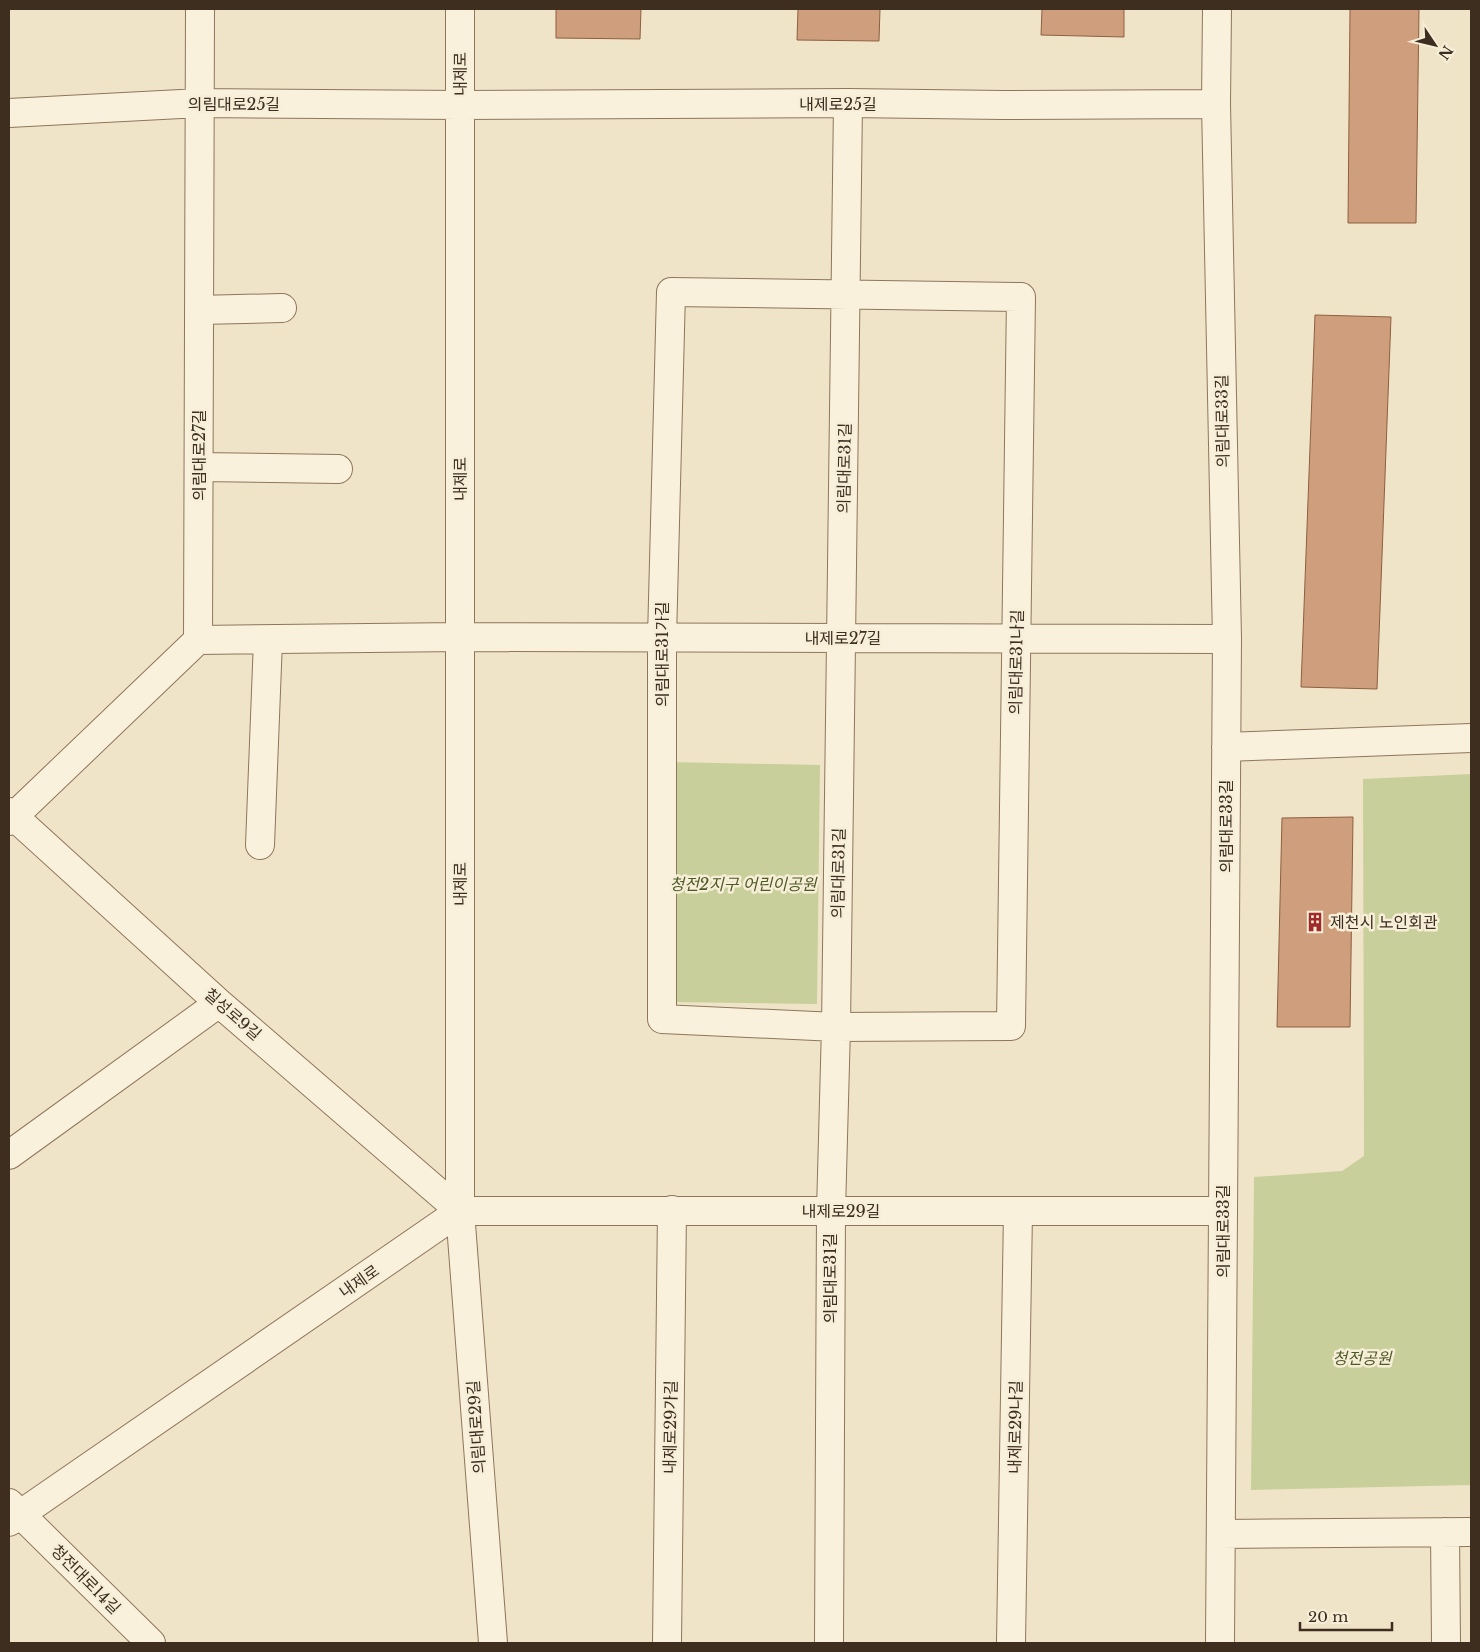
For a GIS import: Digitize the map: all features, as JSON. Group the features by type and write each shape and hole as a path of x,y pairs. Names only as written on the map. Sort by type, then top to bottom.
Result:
{"street":[{"name":"의림대로27길","path":"198,640 200,9"},
{"name":"내제로","path":"13,1513 460,1211 460,9"},
{"name":"의림대로33길","path":"1217,9 1216,104 1227,639 1220,1643"},
{"name":"의림대로25길","path":"9,114 200,103 460,104"},
{"name":"의림대로31길","path":"829,1643 830,1211 836,1027 848,103"},
{"name":"내제로25길","path":"460,104 1216,104"},
{"name":"의림대로31가길","path":"836,1027 662,1019 662,638 671,292 847,295"},
{"name":"의림대로31나길","path":"836,1027 1011,1026 1021,297 847,295"},
{"path":"199,310 282,308"},
{"path":"199,467 338,469"},
{"name":"내제로27길","path":"198,640 460,637 1227,639"},
{"path":"10,816 198,640"},
{"path":"260,845 268,640"},
{"path":"1226,748 1471,738"},
{"name":"칠성로9길","path":"10,816 219,1002 460,1211"},
{"path":"9,1155 219,1002"},
{"name":"내제로29가길","path":"667,1643 672,1210"},
{"name":"내제로29길","path":"460,1211 1223,1211"},
{"name":"의림대로29길","path":"460,1211 493,1643"},
{"name":"내제로29나길","path":"1011,1643 1018,1211"},
{"name":"청전대로14길","path":"13,1513 151,1643"},
{"path":"1221,1534 1458,1532 1446,1643"}],"green space":[{"name":"청전2지구 어린이공원","path":"669,762 820,765 817,1004 664,1002"},
{"name":"청전공원","path":"1471,774 1471,1485 1251,1490 1254,1177 1342,1171 1364,1156 1363,779"}],"building":[{"path":"556,9 641,9 640,39 556,38"},
{"path":"798,9 880,9 879,41 797,40"},
{"path":"1042,9 1124,9 1124,37 1041,35"},
{"path":"1350,9 1419,9 1416,223 1348,223"},
{"path":"1315,315 1391,317 1377,689 1301,687"},
{"name":"제천시 노인회관","path":"1353,817 1350,1027 1277,1027 1282,818"}],"place":[{"name":"제천시 노인회관","path":"1315,922"}]}
